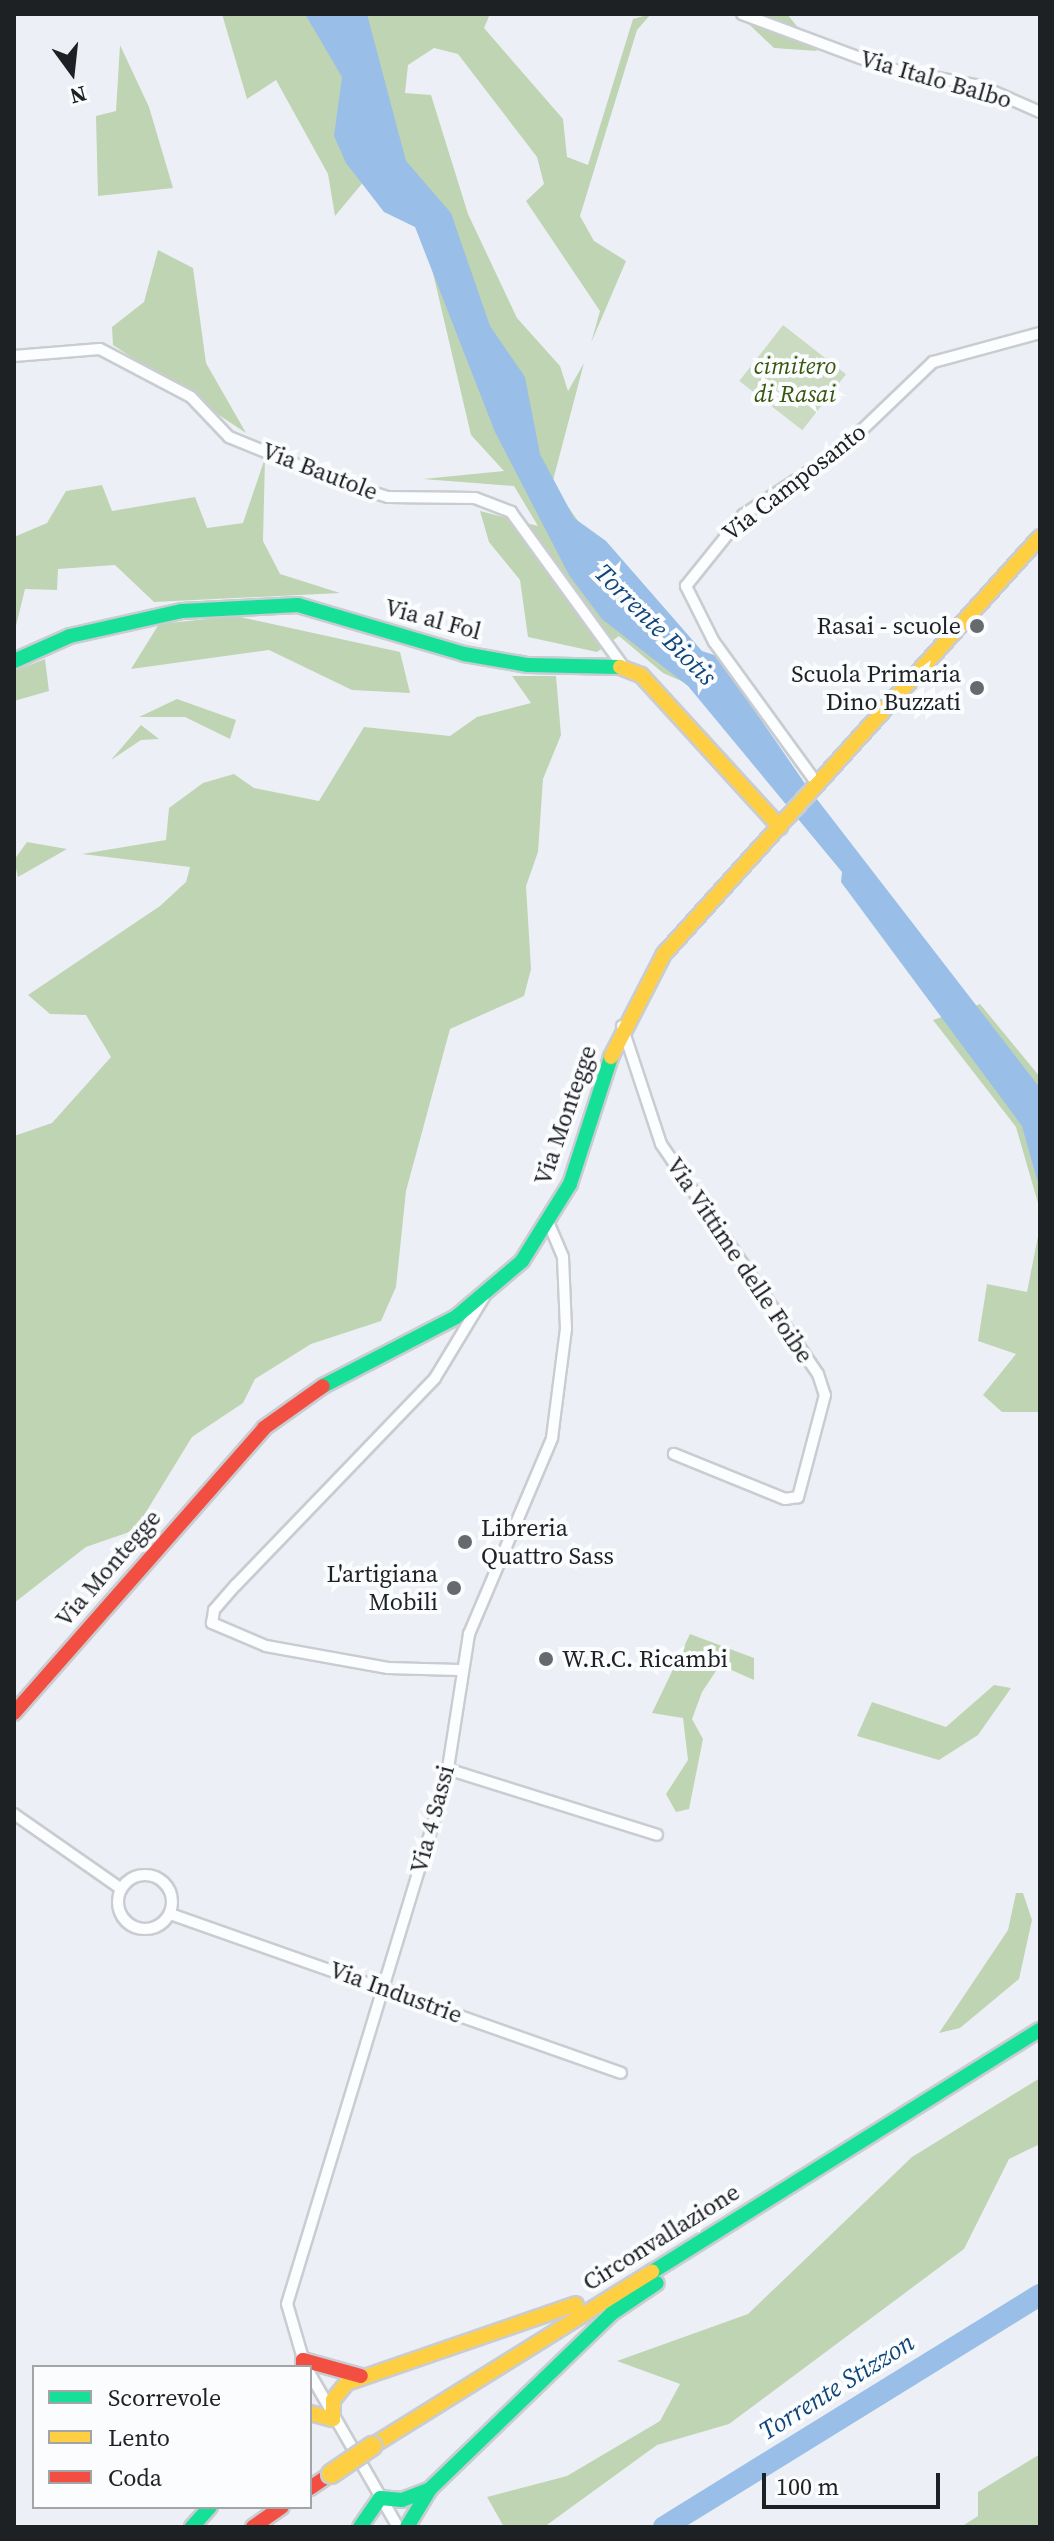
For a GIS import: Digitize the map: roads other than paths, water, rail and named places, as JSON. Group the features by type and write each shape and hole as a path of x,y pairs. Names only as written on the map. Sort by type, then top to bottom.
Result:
{"main road":[{"name":"Via Montegge","path":"14,1713 264,1428 336,1376 485,1295 549,1224 570,1184 622,1026 664,954 1040,537"},
{"name":"Via al Fol","path":"14,661 70,636 182,611 298,605 464,654 528,665 623,666"},
{"path":"623,666 641,675 780,827"},
{"name":"Circonvallazione","path":"312,2487 372,2446 1040,2030"},
{"path":"312,2414 333,2419 339,2390 362,2376 552,2316 698,2242"},
{"path":"407,2527 430,2489 611,2314 687,2263 698,2242"},
{"path":"312,2368 362,2376"},
{"path":"360,2527 380,2498 402,2500 430,2489"},
{"path":"192,2527 208,2509"},
{"path":"253,2527 279,2509"}],"street":[{"name":"Via Italo Balbo","path":"742,14 890,69 981,86 1040,112"},
{"name":"Via Camposanto","path":"809,796 723,654 686,586 743,515 839,452 933,362 1040,333"},
{"name":"Via Bautole","path":"14,356 100,349 191,397 229,437 339,482 388,497 475,498 511,512 623,666"},
{"name":"Via Vittime delle Foibe","path":"622,1026 661,1144 818,1374 824,1419 798,1497 785,1499 674,1454"},
{"name":"Via 4 Sassi","path":"304,2365 287,2304 447,1769 459,1670 552,1438 566,1329 563,1257 549,1224"},
{"path":"459,1670 388,1668 266,1646 212,1623 221,1602 435,1378 485,1295"},
{"path":"447,1769 657,1835"},
{"path":"14,1814 120,1888"},
{"path":"133,1876 165,1882 170,1914 154,1929 131,1927 117,1910 120,1888 133,1876"},
{"name":"Via Industrie","path":"170,1914 383,1986 621,2073"},
{"name":"Via 4 Sassi","path":"312,2380 398,2527"}],"water":[{"name":"Torrente Biotis","path":"305,14 367,14 406,161 451,213 490,326 525,377 540,454 574,518 606,541 702,651 717,656 806,785 1040,1088 1040,1190 1022,1126 841,882 842,872 688,686 602,619 569,575 495,432 415,227 384,212 346,163 334,136 342,77"}],"waterway":[{"name":"Torrente Stizzon","path":"664,2527 1040,2295"}],"place":[{"name":"Rasai - scuole","path":"977,626"},
{"name":"Scuola Primaria Dino Buzzati","path":"977,688"},
{"name":"Libreria Quattro Sass","path":"465,1542"},
{"name":"L'artigiana Mobili","path":"454,1588"},
{"name":"W.R.C. Ricambi","path":"546,1659"}],"park label":[{"name":"cimitero di Rasai","path":"795,380"}]}
